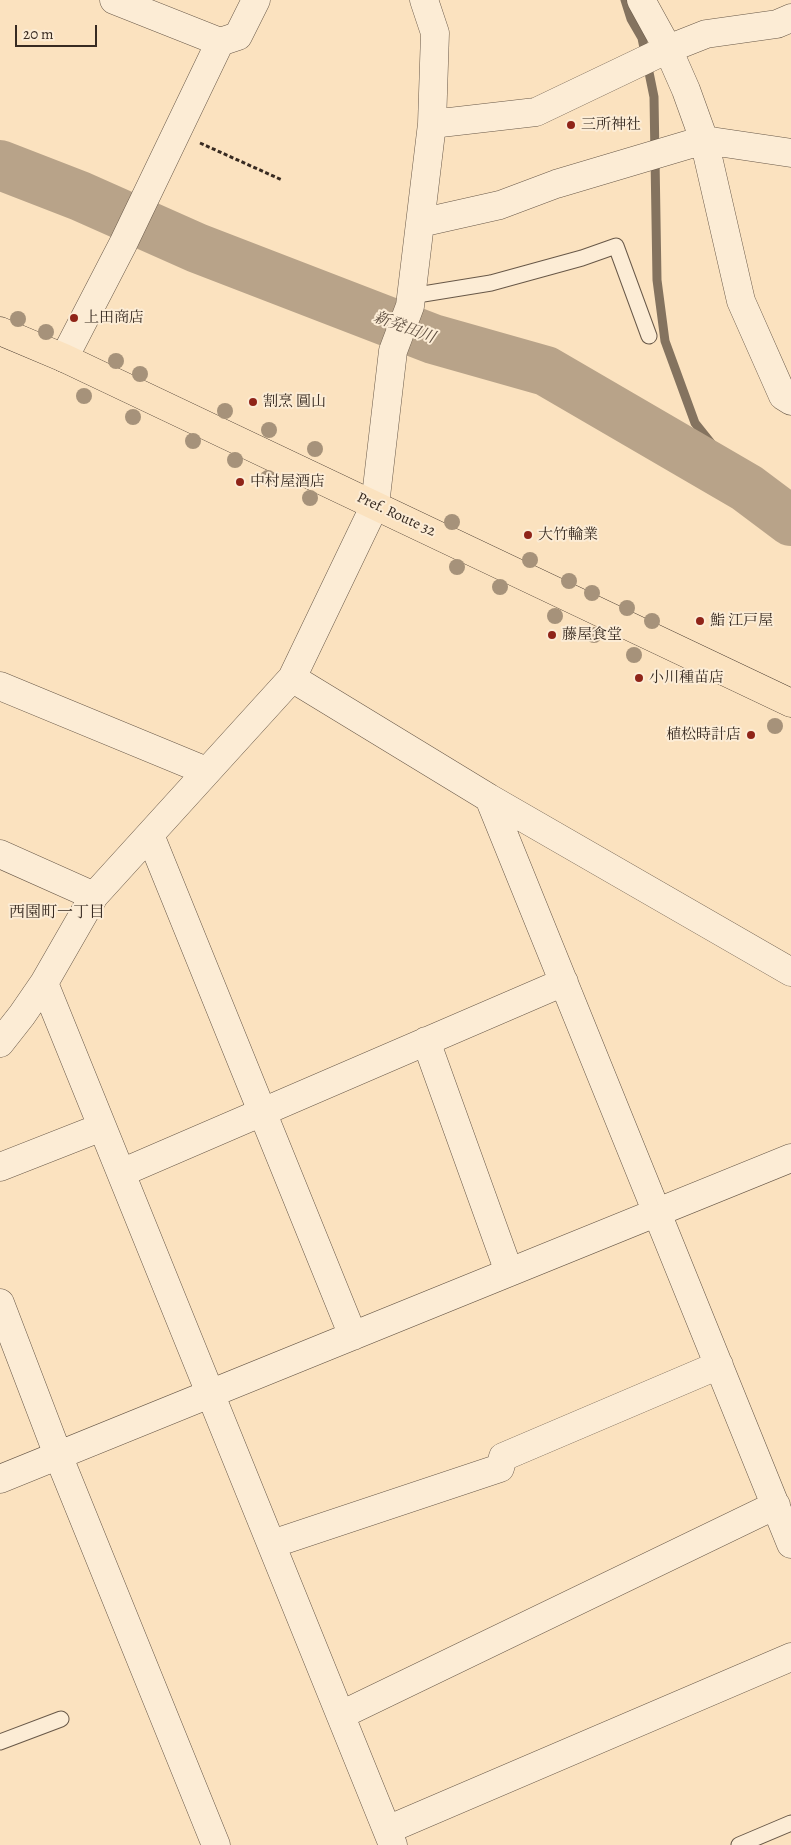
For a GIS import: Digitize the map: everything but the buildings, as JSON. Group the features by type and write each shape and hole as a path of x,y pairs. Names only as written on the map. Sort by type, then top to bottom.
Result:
{"main road":[{"name":"Pref. Route 32","path":"0,332 64,358 791,703"}],"street":[{"path":"114,0 220,42 238,36 256,0"},
{"path":"0,1044 11,1012 44,983 94,896 292,678 375,505 393,351 411,301 432,124 435,33 424,0"},
{"path":"641,0 668,49 686,90 704,140 741,301 783,396 791,401"},
{"path":"432,124 536,112 668,49 706,34 777,24 791,18"},
{"path":"64,358 123,244 220,42"},
{"path":"420,223 500,205 556,184 704,140 791,153"},
{"path":"292,678 489,798 791,972"},
{"path":"0,686 206,771"},
{"path":"489,798 791,1544"},
{"path":"150,835 353,1336"},
{"path":"0,854 94,896"},
{"path":"121,1173 564,982"},
{"path":"44,983 390,1838 791,1657"},
{"path":"426,1041 510,1272"},
{"path":"0,1167 102,1127"},
{"path":"0,1479 791,1158"},
{"path":"0,1303 58,1456 216,1845"},
{"path":"272,1544 500,1468 503,1457 719,1366"},
{"path":"341,1715 776,1505"}],"lane":[{"path":"411,301 491,283 582,258 616,246 649,336"},
{"path":"0,1742 61,1719"},
{"path":"738,1845 791,1823"}],"path":[{"path":"176,132 282,180"}],"waterway":[{"path":"625,0 631,19 642,38 654,97 657,280 665,341 695,423 747,488"},
{"name":"新発田川","path":"0,165 80,196 197,248 433,339 546,371 747,488 791,521"}],"place":[{"name":"三所神社","path":"571,125"},
{"name":"上田商店","path":"74,318"},
{"name":"割烹 圓山","path":"253,402"},
{"name":"中村屋酒店","path":"240,482"},
{"name":"大竹輪業","path":"528,535"},
{"name":"鮨 江戸屋","path":"700,621"},
{"name":"藤屋食堂","path":"552,635"},
{"name":"小川種苗店","path":"639,678"},
{"name":"植松時計店","path":"751,735"}],"district":[{"name":"西園町一丁目","path":"57,913"}]}
